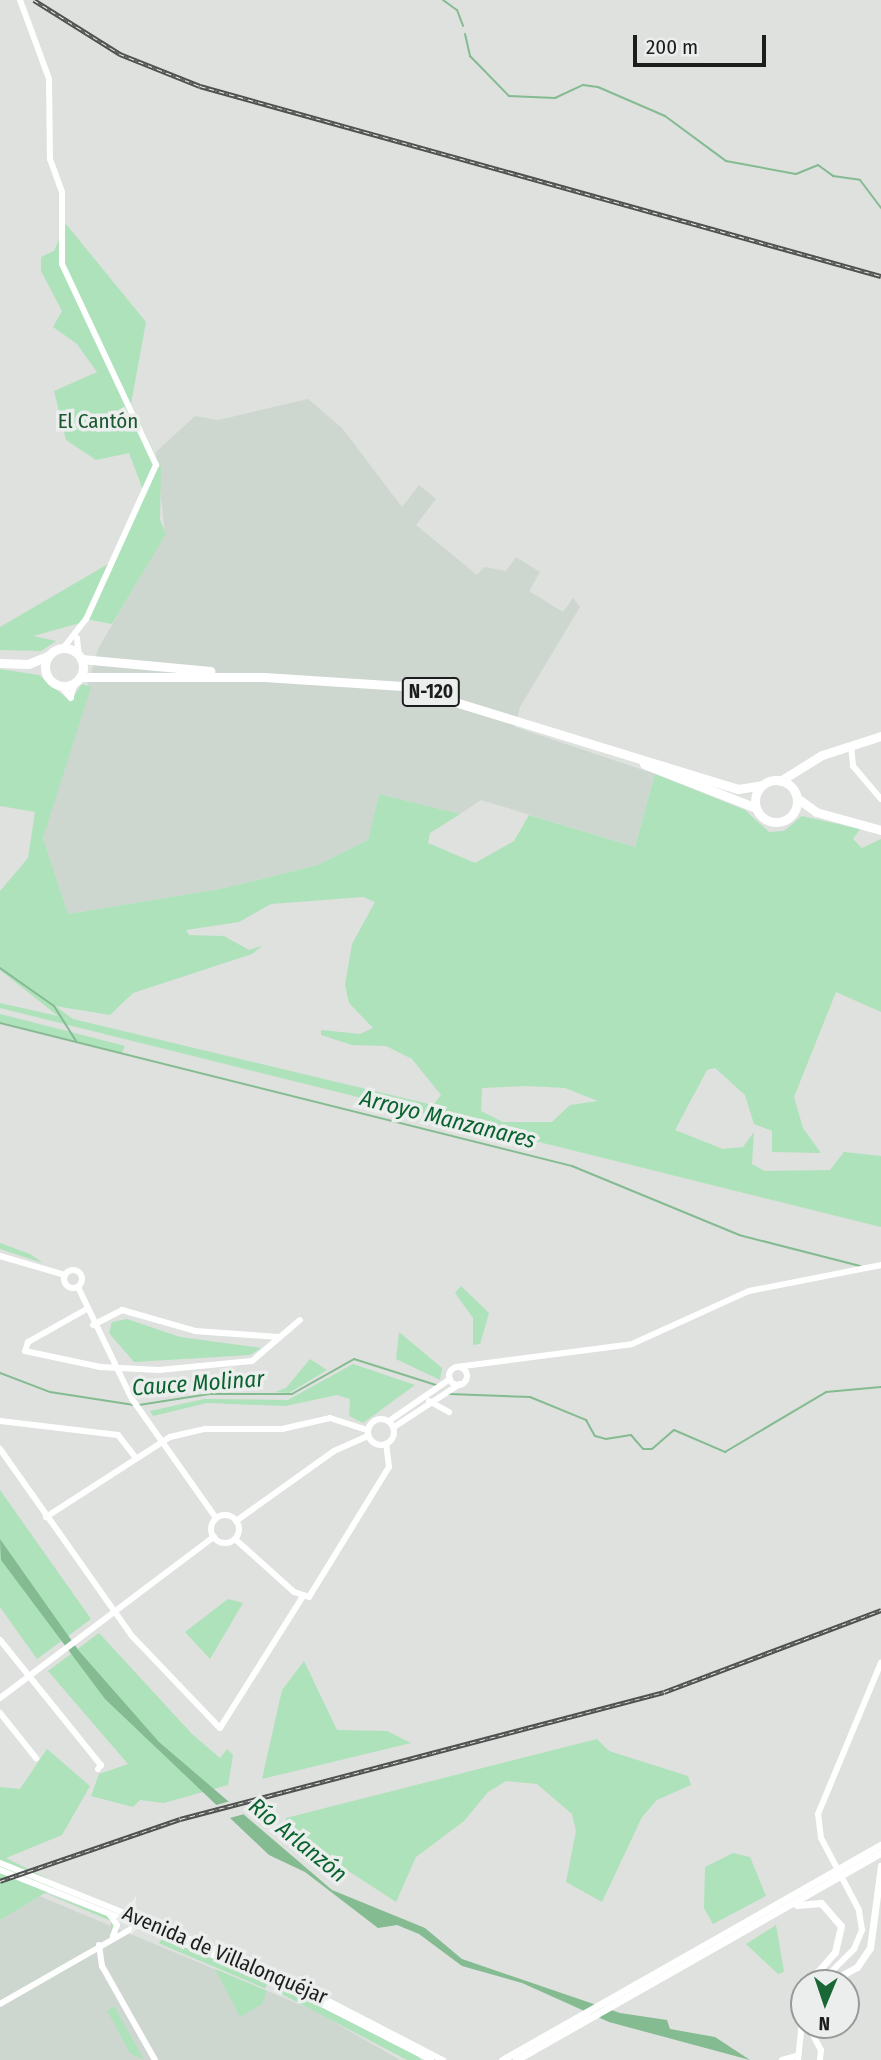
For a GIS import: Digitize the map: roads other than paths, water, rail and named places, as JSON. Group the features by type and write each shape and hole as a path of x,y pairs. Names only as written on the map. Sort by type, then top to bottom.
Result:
{"highway":[{"path":"0,663 28,664 63,648"},
{"name":"N-120","path":"63,648 80,658 422,690 738,789 780,780 816,812 881,830"},
{"path":"47,676 48,656"},
{"path":"77,679 80,658"},
{"name":"N-120","path":"28,664 60,685 77,679 264,677"},
{"path":"780,780 851,746 881,736"},
{"name":"N-120","path":"590,743 756,808 771,822 816,812"},
{"path":"790,816 801,768"},
{"path":"756,808 762,785"}],"main road":[{"path":"502,2060 881,1845"},
{"path":"516,2060 881,1853"},
{"path":"853,1969 870,1948 881,1866"},
{"path":"782,1909 813,1902 839,1919 839,1944 819,1969"}],"street":[{"path":"20,0 49,79 50,159 62,192 62,264 156,465 77,636 63,648"},
{"path":"77,636 80,658"},
{"path":"851,746 853,766 881,799"},
{"path":"0,1256 65,1275 78,1272 78,1287 85,1310 114,1368 159,1440 216,1518 214,1537"},
{"path":"456,1367 632,1344 749,1292 878,1267"},
{"path":"65,1275 67,1286 78,1287"},
{"path":"85,1310 23,1348 114,1368 253,1362 300,1320"},
{"path":"93,1325 122,1310 195,1331 279,1337"},
{"path":"216,1518 236,1521 324,1457 368,1433 374,1420 389,1421 437,1393 460,1384 476,1364"},
{"path":"456,1367 467,1375"},
{"path":"447,1388 456,1367"},
{"path":"450,1379 460,1384"},
{"path":"0,1450 114,1612 222,1728 389,1467 386,1444 394,1427 437,1393"},
{"path":"429,1401 449,1412"},
{"path":"46,1517 159,1440 206,1429 282,1429 330,1418 368,1433 386,1444"},
{"path":"0,1421 118,1436 135,1457"},
{"path":"389,1421 394,1427"},
{"path":"234,1539 236,1521"},
{"path":"0,1698 214,1537 234,1539 304,1598"},
{"path":"0,1640 27,1678 101,1765 98,1769"},
{"path":"833,1969 859,1941 861,1920 850,1891 818,1829 819,1808 850,1750 881,1663"},
{"path":"0,1713 37,1755"},
{"name":"Avenida de Villalonquéjar","path":"0,1863 257,1965 443,2060"},
{"name":"Avenida de Villalonquéjar","path":"0,1870 290,1987 431,2060"},
{"path":"109,1913 117,1925 111,1938"},
{"path":"0,2004 111,1938 140,1925"},
{"path":"99,1945 102,1966 155,2060"},
{"path":"83,1955 102,1966"},
{"path":"782,2060 797,2058 801,2039"},
{"path":"800,2043 814,2041 820,2060"}],"waterway":[{"path":"443,0 457,10 463,26"},
{"path":"465,34 470,56 509,96 555,98 583,85 598,87 665,116 726,161 796,174 818,165 833,176 860,180 881,208"},
{"path":"0,968 54,1006 76,1041"},
{"name":"Arroyo Manzanares","path":"0,1023 572,1166 739,1235 860,1266"},
{"name":"Cauce Molinar","path":"139,1405 209,1394 292,1394 354,1359 436,1385"},
{"name":"Cauce Molinar","path":"0,1373 50,1392 134,1405"},
{"name":"Cauce Molinar","path":"449,1394 530,1397 586,1420 595,1436 606,1439 631,1435 643,1449 652,1449 674,1430 725,1452 826,1392 881,1387"}],"railway":[{"path":"34,0 120,54 200,86 881,276"},
{"path":"0,1881 180,1819 664,1692 881,1610"}],"park label":[{"name":"El Cantón","path":"98,421"}],"water label":[{"name":"Río Arlanzón","path":"298,1840"}]}
